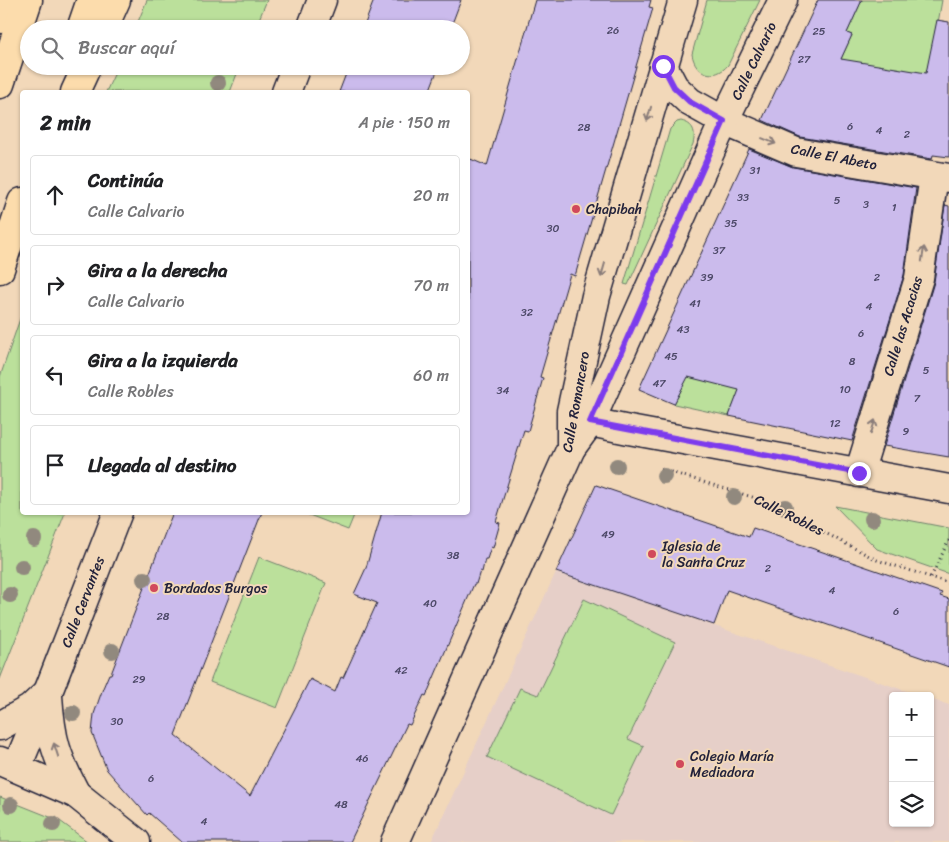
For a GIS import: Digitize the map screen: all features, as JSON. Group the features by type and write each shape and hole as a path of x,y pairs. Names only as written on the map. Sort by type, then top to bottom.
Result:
{"highway":[{"path":"0,19 6,0"},
{"path":"21,20 28,0"},
{"path":"84,20 91,0"},
{"path":"107,20 116,0"},
{"path":"0,84 20,24"},
{"path":"61,90 65,75"},
{"path":"76,90 83,75"},
{"path":"3,260 20,208"},
{"path":"3,260 20,218"}],"street":[{"path":"314,20 322,0"},
{"name":"Calle Romancero","path":"395,842 571,448 571,411 596,296 683,0"},
{"name":"Calle Calvario","path":"571,448 590,422 724,121 783,0"},
{"path":"663,66 674,87 690,102 724,121"},
{"path":"287,90 293,75"},
{"name":"Calle El Abeto","path":"724,121 796,152 942,177"},
{"name":"Calle las Acacias","path":"859,473 919,278 942,177"},
{"path":"590,422 949,489"},
{"name":"Calle Cervantes","path":"8,764 48,692 117,515"},
{"name":"Calle Cervantes","path":"0,726 30,709 48,692"},
{"name":"Calle Cervantes","path":"48,692 50,728 53,743 60,763 76,794"},
{"path":"8,764 76,794 114,822 136,842"}],"path":[{"name":"Calle Robles","path":"652,466 762,500 877,560 949,583"},
{"path":"931,577 949,540"}],"shaded area":[{"name":"Colegio María Mediadora","path":"556,572 909,692 889,692 889,827 934,827 934,700 949,705 949,842 431,842"}],"green space":[{"path":"147,0 267,0 259,20 139,20"},
{"path":"707,0 760,0 728,65 723,70 712,74 706,73 697,66 692,54"},
{"path":"862,0 942,0 938,23 949,115 841,59 852,35 847,33"},
{"path":"114,75 237,75 231,90 107,90"},
{"path":"681,121 689,124 693,129 693,144 628,285 624,284 670,129 677,122"},
{"path":"20,319 20,515 64,515 0,679 0,377"},
{"path":"749,365 729,416 674,404 688,376"},
{"path":"835,506 949,528 949,574 877,549"},
{"path":"309,515 354,515 348,530"},
{"path":"259,557 326,583 277,708 210,682"},
{"path":"584,599 675,642 628,739 644,746 611,815 487,757 520,688 538,695"},
{"path":"0,797 60,821 88,842 0,842"}],"building":[{"path":"374,0 461,0 453,20 366,20"},
{"path":"535,0 651,0 649,7 653,8 575,276 570,274 540,377 543,378 528,431 524,430 496,522 500,523 493,548 491,547 487,559 485,559 482,572 480,571 476,584 474,584 426,696 424,695 410,725 407,724 350,842 182,842 149,813 147,815 107,770 92,733 94,714 103,688 109,674 111,674 172,515 261,515 175,735 250,796 310,679 335,692 341,677 343,678 377,603 354,594 366,568 381,515 470,515 470,159 487,166"},
{"path":"818,0 862,0 847,33 852,35 841,59 926,73 937,20 949,22 949,157 933,155 932,159 800,137 762,120"},
{"path":"346,75 436,75 430,90 340,90"},
{"path":"749,149 793,167 916,188 904,275 852,441 729,416 739,390 688,377 674,404 639,389"},
{"path":"945,205 949,206 949,457 884,446 934,282"},
{"path":"596,485 749,537 753,528 942,593 940,596 949,599 949,667 727,590 714,625 556,572"}],"place":[{"name":"Chapibah","path":"576,209"},
{"name":"Iglesia de la Santa Cruz","path":"652,554"},
{"name":"Bordados Burgos","path":"154,588"},
{"name":"Colegio María Mediadora","path":"680,764"}],"route":[{"path":"663,66 674,87 690,102 724,121 590,422 859,473"}]}
